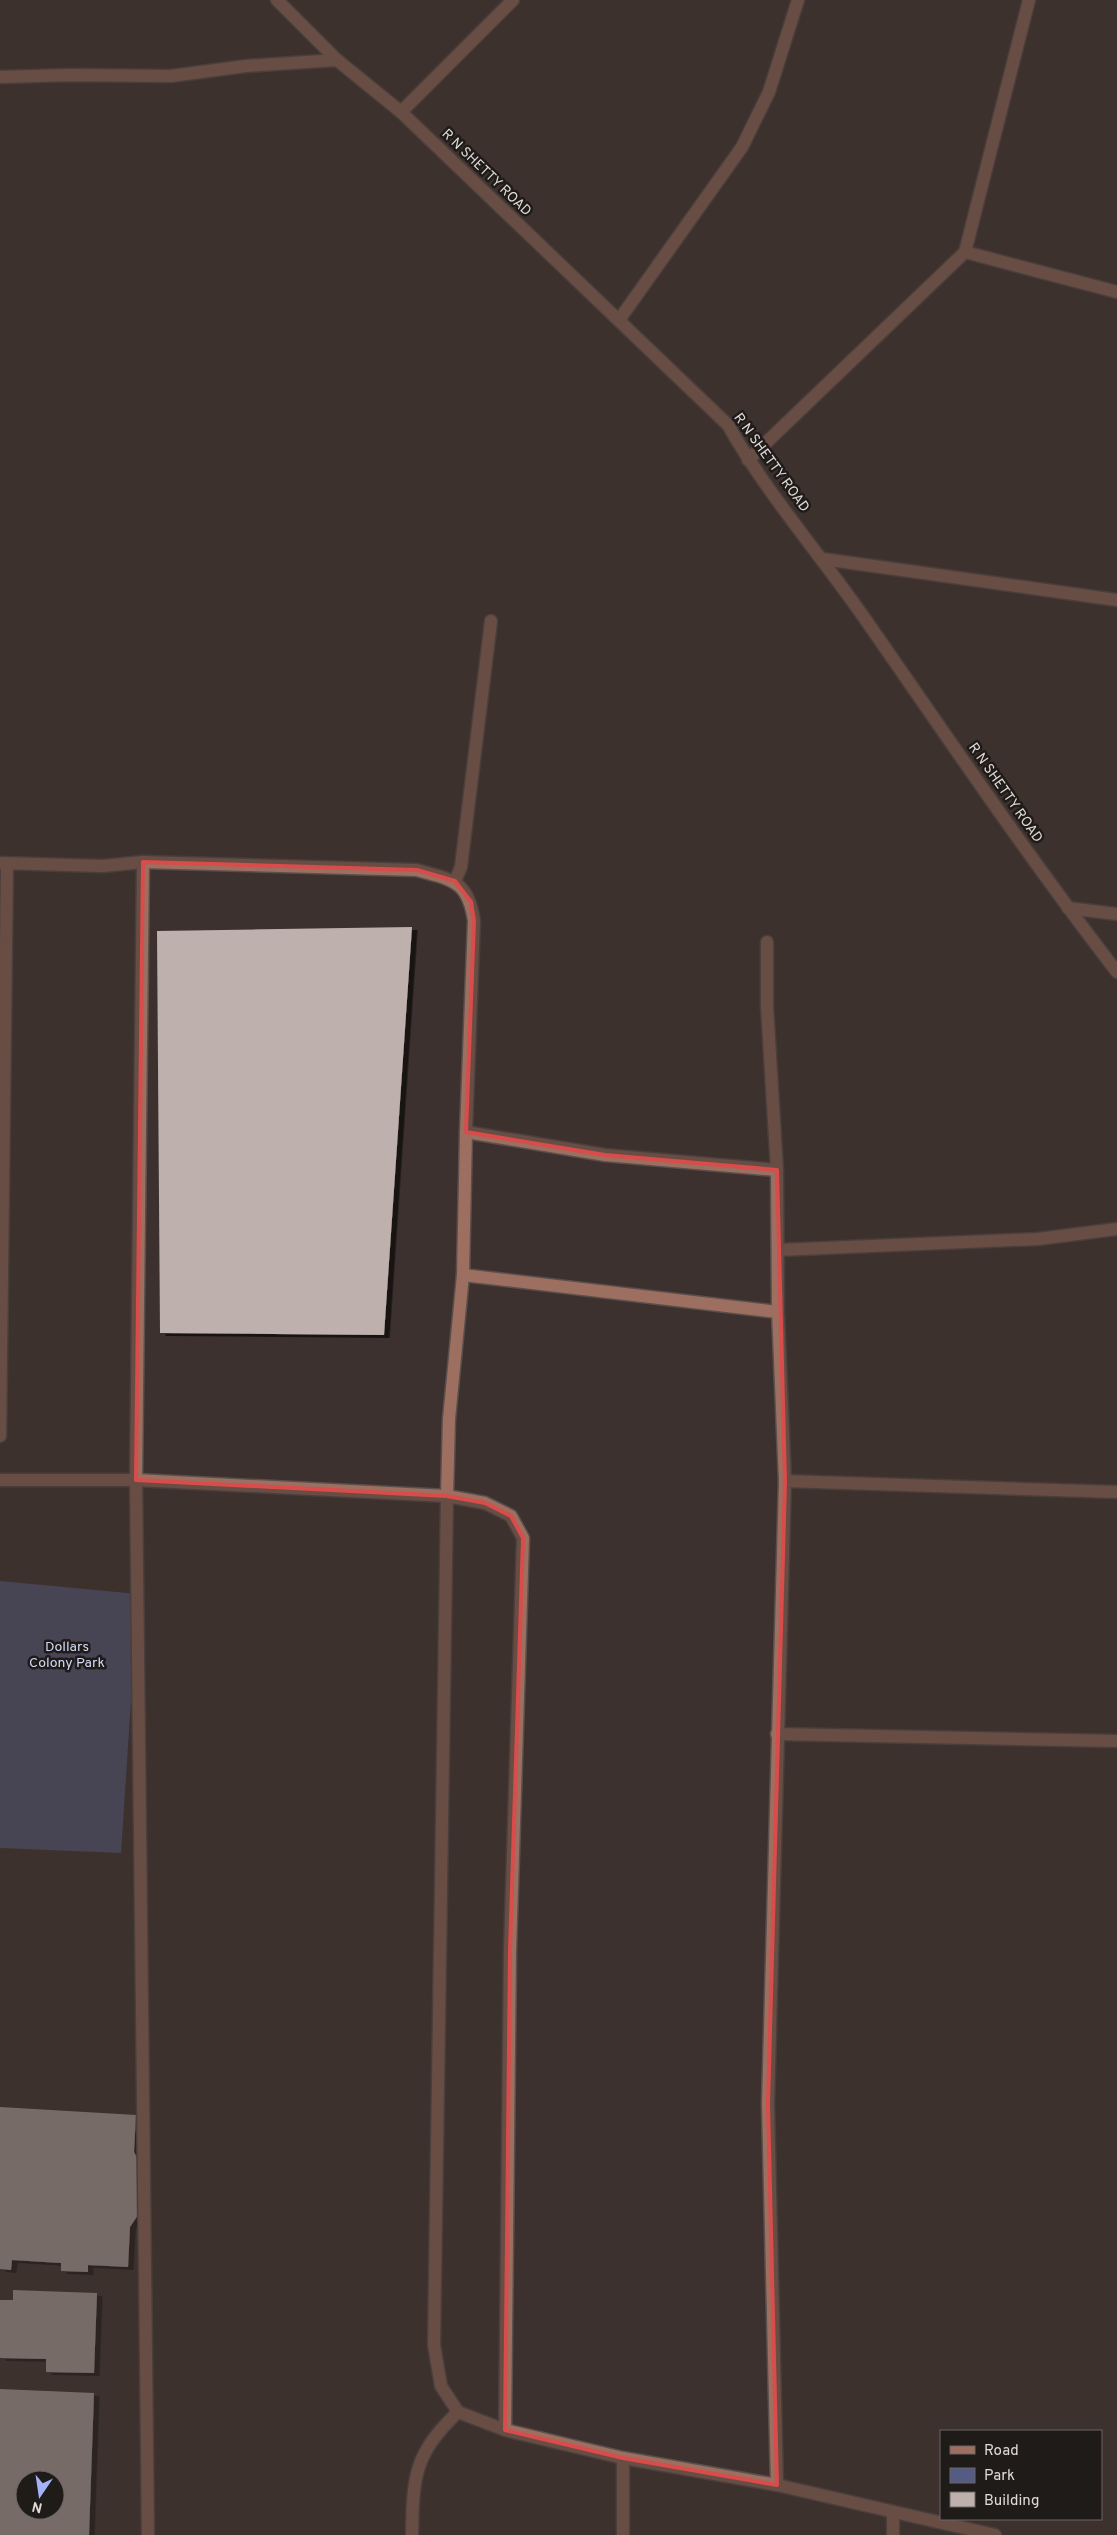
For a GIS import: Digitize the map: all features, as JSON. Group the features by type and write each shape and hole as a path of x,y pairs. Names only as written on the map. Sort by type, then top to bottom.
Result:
{"street":[{"name":"R N SHETTY ROAD","path":"277,0 337,60 401,112 728,425 748,460 823,559 1068,908 1117,972"},
{"path":"401,112 513,0"},
{"path":"619,320 742,147 769,92 798,0"},
{"path":"748,460 964,252 1029,0"},
{"path":"0,78 70,75 171,76 246,66 337,60"},
{"path":"964,252 1117,292"},
{"path":"823,559 1117,600"},
{"path":"456,881 461,867 491,621"},
{"path":"143,862 136,1480 148,2535"},
{"path":"0,1436 3,864 103,866 143,862 417,870 456,881 471,902 474,921 463,1275 449,1419 447,1496 434,2345 441,2386 458,2412 505,2430 623,2458 777,2485 995,2535"},
{"path":"1068,908 1117,914"},
{"path":"767,942 767,1006 777,1170 778,1312 785,1481 768,2104 777,2485"},
{"path":"466,1132 605,1155 777,1170"},
{"path":"778,1250 1038,1239 1117,1229"},
{"path":"463,1275 778,1312"},
{"path":"0,1480 136,1480 447,1496 485,1503 511,1516 523,1538 510,1950 505,2430"},
{"path":"785,1481 1117,1492"},
{"path":"777,1734 1117,1741"},
{"path":"412,2535 413,2488 421,2458 436,2433 458,2412"},
{"path":"622,2535 623,2458"},
{"path":"893,2513 893,2535"}],"highlighted area":[{"path":"143,862 417,870 455,881 471,902 474,921 466,1132 605,1155 777,1170 785,1481 768,2104 777,2485 623,2458 505,2430 510,1950 523,1538 511,1516 485,1503 447,1496 136,1480"}],"green space":[{"name":"Dollars Colony Park","path":"0,1581 138,1594 121,1853 0,1848"}],"building":[{"path":"412,927 384,1335 160,1333 157,931"},
{"path":"0,2107 136,2115 134,2152 140,2163 140,2212 130,2227 128,2267 88,2265 88,2272 61,2271 61,2263 12,2260 11,2270 0,2269"},
{"path":"13,2290 97,2293 94,2373 46,2372 46,2359 0,2358 0,2300 13,2300"},
{"path":"0,2389 94,2393 89,2535 0,2535"}]}
